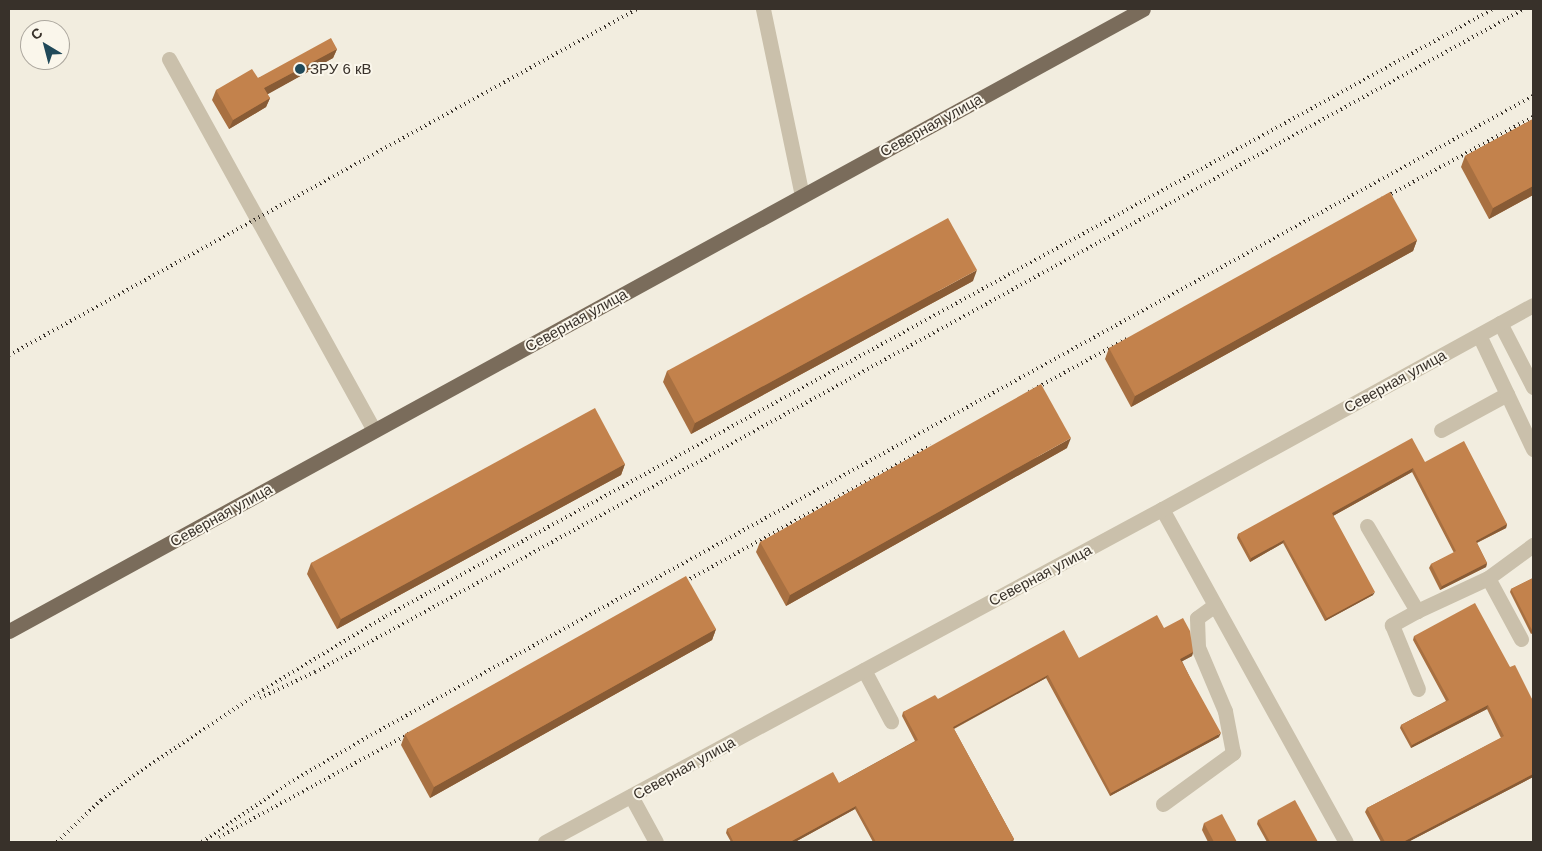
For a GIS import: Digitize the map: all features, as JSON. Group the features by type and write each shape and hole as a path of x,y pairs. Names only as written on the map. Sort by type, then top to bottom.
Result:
{"main road":[{"name":"Северная улица","path":"9,631 1143,9"}],"street":[{"path":"763,9 802,196"},
{"path":"169,60 374,430"},
{"name":"Северная улица","path":"545,842 1162,509 1533,304"},
{"path":"1500,323 1532,384"},
{"path":"1478,335 1533,449"},
{"path":"1441,430 1507,394"},
{"path":"1162,509 1346,842"},
{"path":"1367,526 1417,611"},
{"path":"1418,689 1392,625 1417,611 1488,578 1533,545"},
{"path":"1488,578 1521,639"},
{"path":"1163,804 1233,753 1225,711 1198,647 1196,618 1215,605"},
{"path":"864,670 891,721"},
{"path":"632,796 656,842"}],"building":[{"path":"331,38 337,49 264,88 270,98 233,120 216,90 252,69 258,78"},
{"path":"1533,119 1533,186 1493,208 1465,156"},
{"path":"1390,192 1417,240 1135,396 1109,348"},
{"path":"948,218 977,270 695,423 667,371"},
{"path":"1041,384 1071,438 790,595 760,542"},
{"path":"595,408 625,464 341,619 311,563"},
{"path":"1412,438 1425,462 1464,441 1507,524 1476,541 1487,563 1442,586 1431,564 1456,551 1413,468 1332,513 1375,592 1327,618 1284,540 1251,558 1238,534"},
{"path":"686,576 716,629 434,787 405,734"},
{"path":"1533,578 1533,630 1532,630 1511,589"},
{"path":"1475,603 1510,667 1515,665 1533,701 1533,774 1403,842 1385,842 1367,808 1504,736 1488,705 1412,745 1401,725 1449,700 1414,636"},
{"path":"1157,615 1164,628 1183,618 1190,631 1193,652 1180,659 1221,733 1111,793 1048,675 953,727 1014,839 1008,842 876,842 856,806 790,842 731,842 733,841 727,829 833,772 839,783 918,740 903,712 935,695 938,699 1064,630 1079,658"},
{"path":"1295,800 1318,842 1270,842 1258,820"},
{"path":"1222,814 1237,842 1214,842 1204,823"}],"railway":[{"path":"9,355 637,9"},
{"path":"57,842 101,800 133,776 263,690 386,616 1493,9"},
{"path":"260,698 315,672 1524,9"},
{"path":"202,842 289,783 371,735 1533,96"},
{"path":"1378,201 1533,117"},
{"path":"1029,392 1126,339"},
{"path":"677,586 931,446"},
{"path":"219,837 416,730"}],"place":[{"name":"ЗРУ 6 кВ","path":"300,69"}]}
